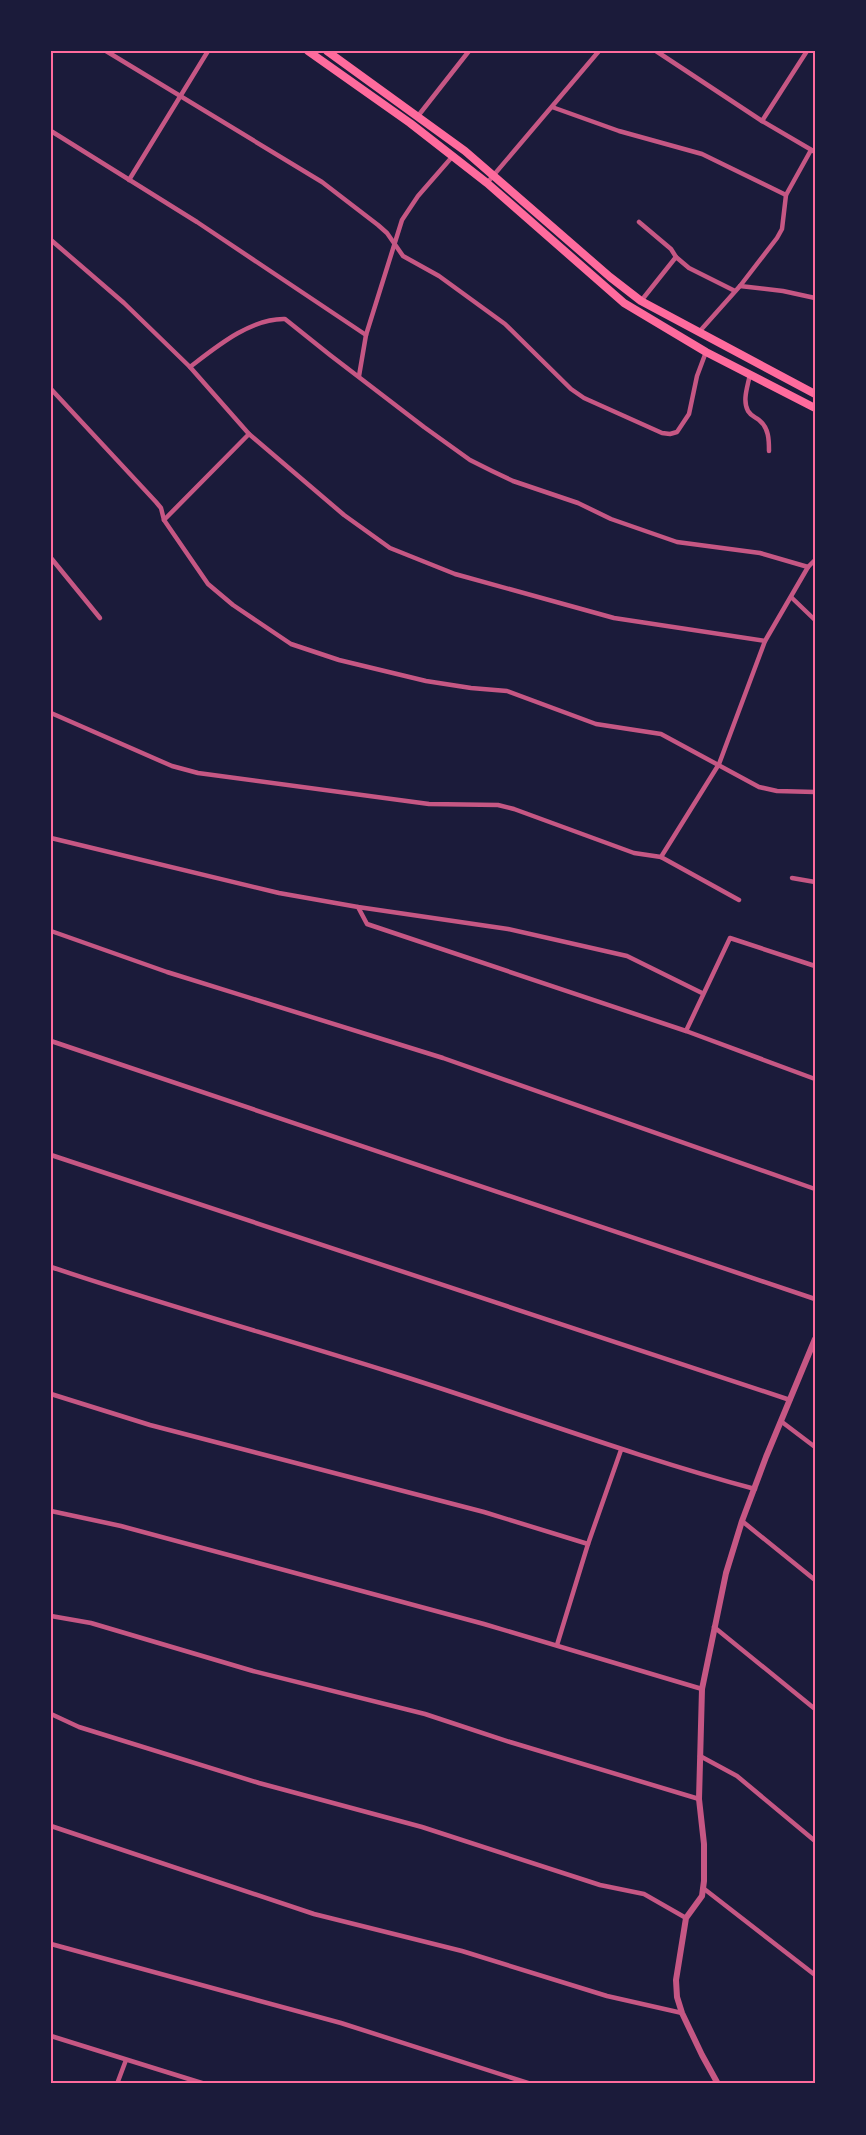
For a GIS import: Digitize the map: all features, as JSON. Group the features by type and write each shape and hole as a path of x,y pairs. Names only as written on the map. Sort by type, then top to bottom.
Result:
{"main road":[{"path":"308,51 410,123 487,183 624,303 706,352 815,408"},
{"path":"327,51 417,116 494,176 641,301 815,394"}],"street":[{"path":"106,51 322,182 378,225 396,244 403,256 439,276 505,324 571,389 584,398 662,432 670,434 677,432 683,425 694,399 697,376 706,352"},
{"path":"129,180 208,51"},
{"path":"417,116 470,51"},
{"path":"487,183 600,51"},
{"path":"656,51 762,121 813,151 786,195 782,229 777,238 740,286 699,332"},
{"path":"762,121 807,51"},
{"path":"552,107 619,131 702,154 786,195"},
{"path":"51,130 197,222 366,335"},
{"path":"359,376 366,335 402,220 409,208 452,157"},
{"path":"639,222 690,268 735,291"},
{"path":"51,240 124,303 190,367 249,434 344,515 390,548 455,574 614,618 765,641"},
{"path":"641,301 676,257"},
{"path":"740,286 783,291 815,298"},
{"path":"190,367 232,337 270,320 285,319 470,460 513,481 551,492 611,519 677,542 760,553 808,567"},
{"path":"750,374 746,396 747,406 749,414 765,426 769,437 769,451"},
{"path":"51,389 149,493 161,508 164,520 208,584 291,644 339,660 426,681 507,691 596,724 661,734 769,790 815,792"},
{"path":"164,520 249,434"},
{"path":"51,558 100,618"},
{"path":"661,857 719,764 765,641 808,567 815,560"},
{"path":"791,597 815,620"},
{"path":"51,714 172,766 189,770 429,804 498,805 532,815 634,853 661,857 739,900"},
{"path":"51,838 279,893 508,929 627,956 702,993"},
{"path":"792,878 815,882"},
{"path":"358,907 367,924 686,1031 815,1079"},
{"path":"51,931 167,972 443,1058 815,1189"},
{"path":"686,1031 730,938 815,966"},
{"path":"51,1041 815,1299"},
{"path":"51,1155 790,1400"},
{"path":"51,1267 393,1373 621,1450 755,1489"},
{"path":"718,2084 682,2013 677,1997 676,1980 686,1918 702,1896 703,1888 704,1844 699,1799 702,1689 726,1573 742,1521 815,1339"},
{"path":"51,1394 150,1425 484,1512 588,1544"},
{"path":"782,1422 815,1448"},
{"path":"557,1645 588,1544 621,1450"},
{"path":"51,1511 132,1529 473,1620 702,1689"},
{"path":"742,1521 815,1580"},
{"path":"51,1616 91,1623 253,1671 425,1714 699,1799"},
{"path":"714,1627 815,1709"},
{"path":"51,1714 79,1727 259,1783 422,1827 600,1885 644,1894 686,1918"},
{"path":"700,1755 737,1776 815,1841"},
{"path":"51,1826 314,1914 462,1951 607,1996 682,2013"},
{"path":"703,1888 815,1975"},
{"path":"51,1944 341,2023 531,2084"},
{"path":"51,2036 205,2084"},
{"path":"117,2084 126,2060"}]}
